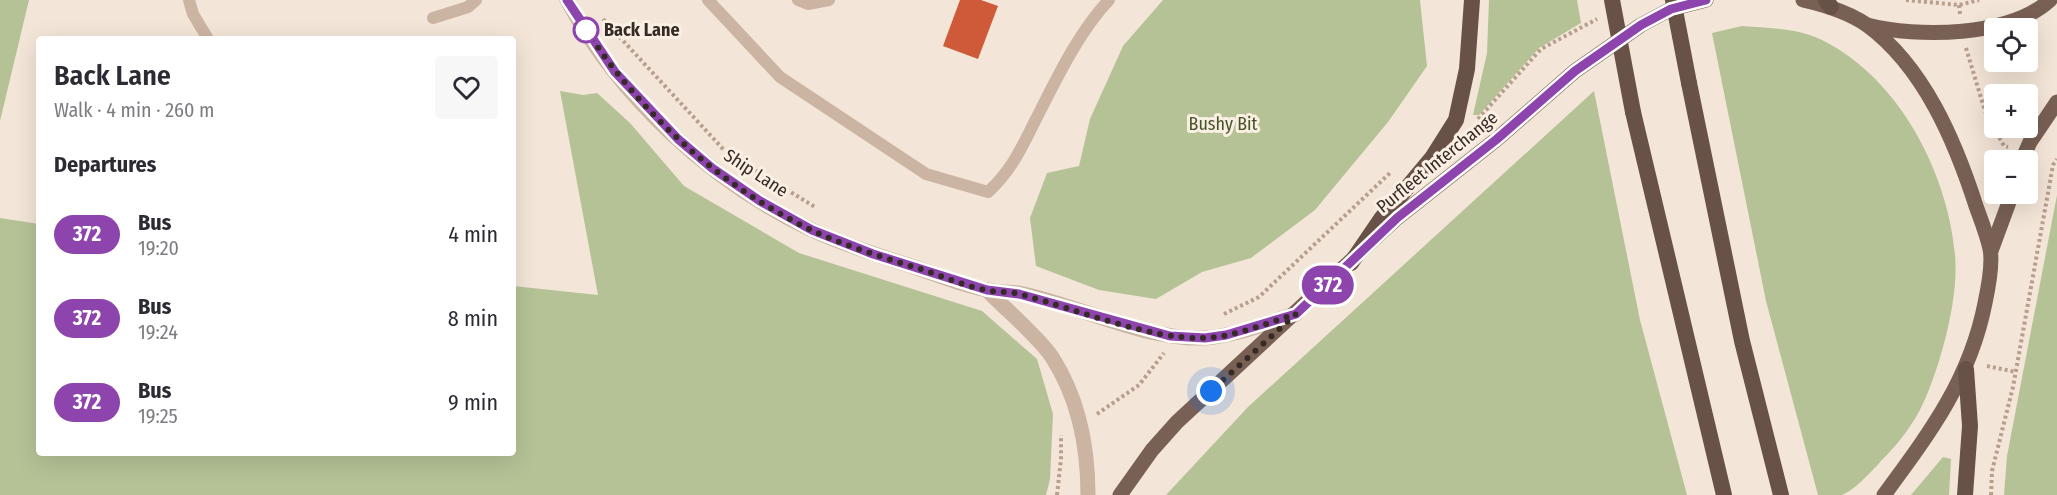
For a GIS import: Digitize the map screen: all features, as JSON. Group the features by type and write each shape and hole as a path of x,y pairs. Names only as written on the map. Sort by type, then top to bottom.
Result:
{"highway":[{"path":"1352,263 1381,219 1432,158 1456,120 1467,69 1472,0"},
{"path":"1612,0 1634,112 1724,495"},
{"path":"1672,0 1742,341 1781,495"},
{"path":"1965,495 1970,426 1967,365"}],"main road":[{"name":"Purfleet Interchange","path":"1120,495 1152,450 1177,422 1352,263 1397,218 1497,139 1575,71 1641,25 1671,9 1706,0"},
{"path":"1803,0 1828,3 1867,25 1906,63 1946,125 1960,158 1991,251"},
{"path":"1867,25 1920,32 1964,33 2042,8 2050,0"},
{"path":"2026,150 2057,102"},
{"path":"1884,495 1930,433 1967,365 1985,303 1991,251 2008,204"}],"street":[{"name":"Ship Lane","path":"567,0 615,72 686,147 741,188 812,230 873,254 987,290 1019,294 1180,337 1226,335 1296,314"},
{"name":"Ship Lane","path":"987,290 1051,356 1072,395 1080,419 1088,465 1088,495"}],"lane":[{"path":"189,0 193,14 206,36"},
{"path":"433,18 468,7 476,0"},
{"path":"708,0 780,77 926,174 988,192 1007,174 1055,82 1095,16 1109,0"},
{"path":"798,0 808,4 830,0"}],"path":[{"path":"1906,0 1959,5 1979,0"},
{"path":"1477,120 1541,50 1601,16"},
{"path":"602,17 727,154"},
{"path":"1968,60 1985,111 2004,146"},
{"path":"1990,495 1992,471 2016,372 2053,165 2057,159"},
{"path":"737,160 824,213"},
{"path":"2044,162 2053,165"},
{"path":"1213,315 1223,314 1258,297 1396,168"},
{"path":"1095,415 1138,385 1168,349"},
{"path":"1967,365 2016,372"},
{"path":"1057,495 1062,459 1060,424"}],"green space":[{"path":"0,0 29,0 0,121"},
{"name":"Bushy Bit","path":"1163,0 1420,0 1427,66 1388,122 1315,210 1251,258 1202,272 1156,299 1099,290 1036,266 1030,218 1047,173 1079,166 1090,119 1123,46"},
{"path":"1489,0 1577,0 1581,23 1539,48 1479,115 1473,115 1487,53"},
{"path":"1742,26 1783,29 1813,36 1850,57 1874,78 1896,103 1915,131 1942,192 1950,224 1956,272 1952,308 1938,365 1926,397 1907,431 1895,446 1863,480 1841,495 1818,495 1766,301 1712,33"},
{"path":"560,91 583,95 597,93 630,123 684,186 799,253 982,311 1037,359 1053,414 1050,479 1046,495 0,495 0,218 36,224 36,456 516,456 516,286 598,295"},
{"path":"1594,91 1640,320 1687,495 1166,495 1248,407"},
{"path":"2057,195 2057,495 2004,495 2007,456"},
{"path":"1943,457 1951,459 1949,495 1911,495"}],"building":[{"path":"960,0 981,0 998,6 978,59 943,46"}],"bus line":[{"name":"372","path":"567,0 615,72 678,139 712,168 760,201 812,230 873,254 987,290 1019,294 1170,336 1205,338 1226,335 1296,314 1397,218 1497,139 1575,71 1641,25 1671,9 1706,0"}],"place":[{"name":"Back Lane","path":"586,30"}],"route":[{"path":"586,30 615,72 678,139 712,168 760,201 812,230 873,254 987,290 1019,294 1170,336 1205,338 1226,335 1296,314 1211,391"}]}
